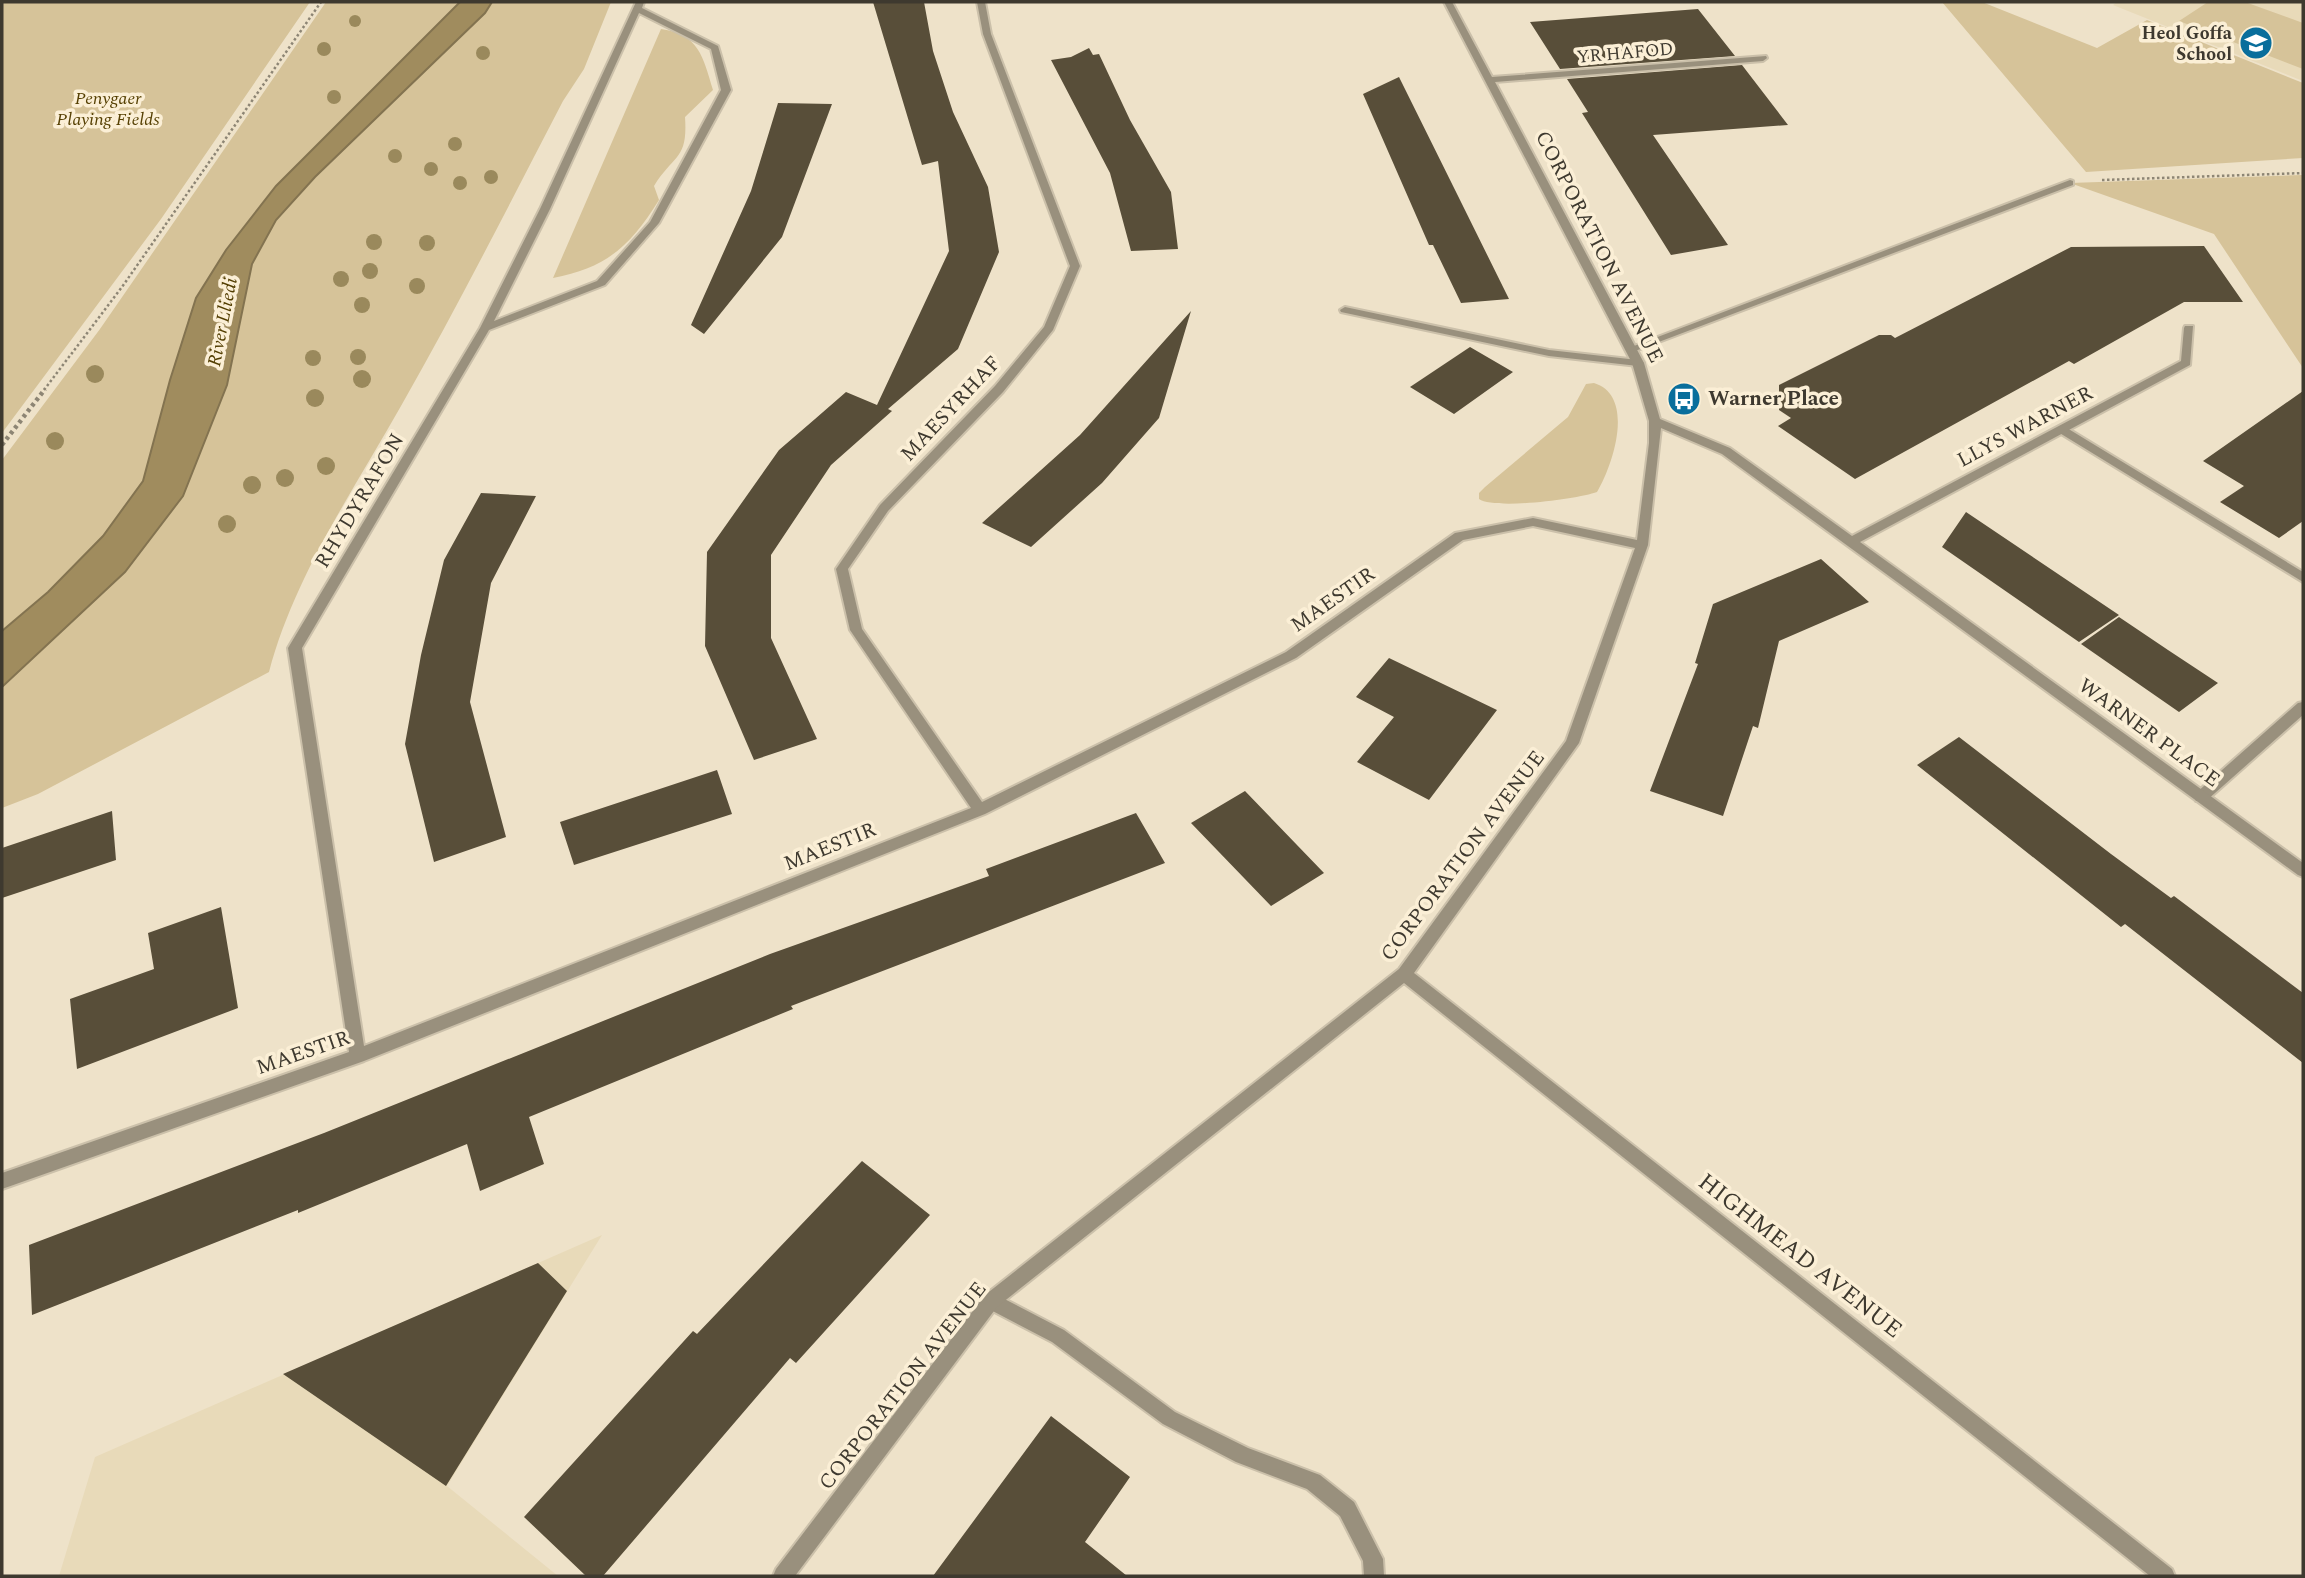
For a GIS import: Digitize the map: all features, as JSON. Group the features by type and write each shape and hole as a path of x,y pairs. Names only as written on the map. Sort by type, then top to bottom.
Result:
{"street":[{"name":"MAESYRHAF","path":"980,810 856,630 842,569 884,508 999,389 1049,328 1075,266 987,34 982,2"},
{"name":"CORPORATION AVENUE","path":"783,1576 991,1301 1404,974 1572,743 1642,545 1655,443 1655,421 1638,363 1448,2"},
{"name":"RHYDYRAFON","path":"358,1056 295,648 485,328 545,209 639,6"},
{"path":"485,328 601,283 654,223 726,90 715,48 639,6"},
{"name":"YR HAFOD","path":"1490,80 1763,58"},
{"path":"1631,349 2070,183"},
{"path":"1345,310 1549,353 1638,363"},
{"name":"LLYS WARNER","path":"1851,542 2186,363 2189,328"},
{"name":"WARNER PLACE","path":"1655,421 1726,451 2303,871"},
{"path":"2062,429 2303,578"},
{"name":"MAESTIR","path":"2,1181 358,1056 980,810 1291,655 1459,536 1533,522 1642,545"},
{"path":"2201,797 2303,707"},
{"name":"HIGHMEAD AVENUE","path":"1404,974 2165,1576"},
{"path":"991,1301 1058,1336 1169,1418 1243,1455 1313,1482 1347,1510 1373,1559 1374,1576"}],"path":[{"path":"2,445 122,287 321,2"},
{"path":"2070,183 2113,178 2303,173"}],"shaded area":[{"name":"Heol Goffa School","path":"2117,2 2303,2 2303,81 2113,5"},
{"path":"602,1235 447,1486 558,1576 59,1576 95,1457"}],"green space":[{"name":"Penygaer Playing Fields","path":"2,2 310,2 161,219 2,433"},
{"path":"326,2 460,2 276,186 226,250 196,298 170,380 143,481 103,536 48,592 2,631 2,460 100,329"},
{"path":"492,2 611,2 584,69 563,101 443,330 309,568 293,602 269,672 38,794 2,808 2,687 125,572 227,385 252,264 276,220 315,177 485,13"},
{"path":"1942,2 1982,2 2097,48 2147,20 2303,83 2303,158 2086,172"},
{"path":"2208,2 2245,2 2303,23 2303,69 2179,21"},
{"path":"661,29 684,36 698,49 713,90 685,117 682,149 654,186 659,200 638,230 603,261 572,274 553,278"},
{"path":"2303,175 2303,368 2214,234 2070,183"},
{"path":"1594,383 1607,390 1618,416 1614,449 1597,492 1573,498 1502,504 1479,499 1479,493 1485,487 1568,417 1586,384"}],"water":[{"name":"River Lliedi","path":"460,2 492,2 485,13 315,177 276,220 252,264 227,385 183,496 125,572 2,687 2,631 48,592 103,536 143,481 170,380 196,298 226,250 276,186"}],"building":[{"path":"873,2 924,2 933,51 953,112 988,187 999,252 958,349 888,409 892,411 831,465 771,555 771,638 817,739 754,760 705,646 707,552 779,450 846,392 877,405 949,251 938,161 922,165"},
{"path":"1698,9 1735,56 1560,69 1530,22"},
{"path":"1089,48 1093,55 1099,54 1130,120 1171,192 1178,249 1131,251 1110,173 1051,60 1071,57"},
{"path":"1742,65 1788,125 1653,135 1728,245 1671,255 1582,113 1588,112 1567,79"},
{"path":"1399,77 1509,299 1461,303 1433,245 1429,245 1363,94"},
{"path":"778,103 832,104 782,237 704,334 691,325 751,191"},
{"path":"2204,246 2243,302 2184,302 2074,364 2069,361 1855,479 1778,426 1791,418 1779,410 1779,385 1879,335 1891,335 1895,338 2071,247"},
{"path":"1191,311 1159,418 1102,483 1031,547 982,523 1080,435"},
{"path":"1470,347 1513,372 1454,414 1410,387"},
{"path":"2303,391 2303,521 2279,538 2220,502 2244,486 2203,461"},
{"path":"481,493 536,496 491,583 470,702 506,837 434,862 405,744 421,655 444,560"},
{"path":"1966,512 2119,615 2079,642 1942,547"},
{"path":"1821,559 1869,602 1779,641 1758,728 1753,726 1723,816 1650,791 1698,664 1695,663 1713,604"},
{"path":"2119,617 2218,683 2179,712 2081,644"},
{"path":"1389,658 1497,710 1429,800 1357,762 1394,717 1356,697"},
{"path":"1959,737 2111,854 2171,898 2174,896 2303,993 2303,1063 2125,924 2121,927 1917,765"},
{"path":"717,770 732,814 574,865 560,822"},
{"path":"1245,791 1324,873 1271,906 1191,823"},
{"path":"112,811 116,860 2,898 2,848"},
{"path":"1136,813 1165,863 791,1006 793,1009 529,1117 544,1164 480,1191 467,1144 298,1213 298,1210 32,1315 29,1245 324,1133 770,954 989,876 986,869"},
{"path":"221,907 238,1008 77,1069 70,999 154,969 148,933"},
{"path":"862,1161 930,1215 796,1363 790,1358 603,1576 586,1576 524,1517 693,1331 697,1334"},
{"path":"538,1263 567,1291 446,1486 283,1374"},
{"path":"1051,1416 1130,1477 1085,1542 1127,1576 933,1576"}],"place":[{"name":"Heol Goffa School","path":"2256,43"},
{"name":"Warner Place","path":"1684,399"}]}
